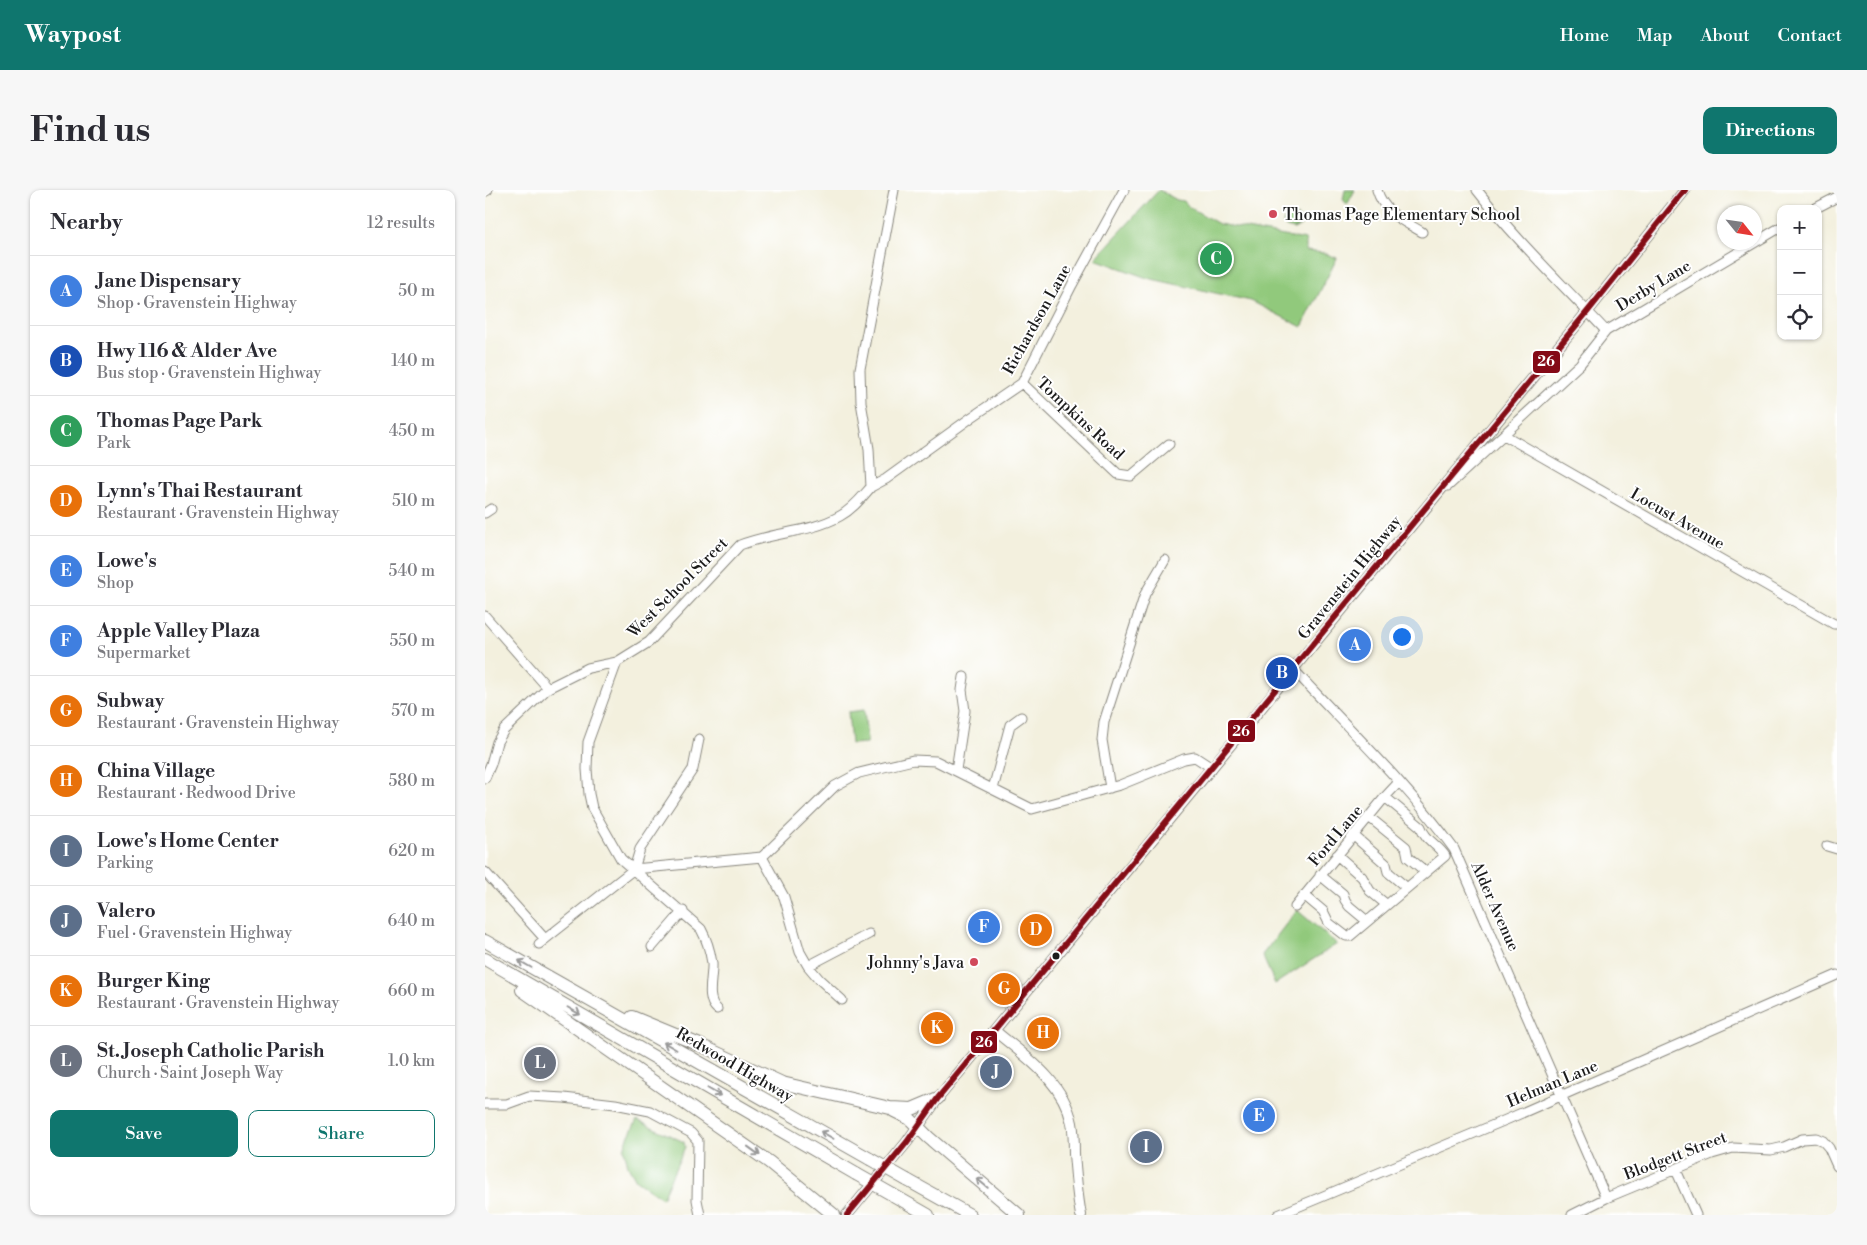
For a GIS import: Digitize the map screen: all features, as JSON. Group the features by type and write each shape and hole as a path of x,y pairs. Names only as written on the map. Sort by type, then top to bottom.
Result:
{"highway":[{"name":"Redwood Highway","path":"485,941 970,1215"},
{"path":"485,959 928,1215"},
{"path":"501,969 518,987 762,1157 833,1215"},
{"path":"583,997 700,1045 783,1083 890,1108 912,1109 938,1098"},
{"path":"890,1108 910,1118 928,1138 1019,1215"}],"main road":[{"name":"Gravenstein Highway","path":"847,1215 918,1127 938,1098 1212,768 1685,190"},
{"path":"995,1031 1051,1080 1064,1100 1072,1123 1077,1195 1081,1215"}],"street":[{"path":"871,486 869,449 861,402 860,369 894,190"},
{"name":"Richardson Lane","path":"871,486 886,479 1022,383 1072,285 1124,190"},
{"path":"1377,190 1381,202 1389,211 1422,232"},
{"path":"1477,190 1532,254 1606,331"},
{"path":"1822,205 1837,197"},
{"name":"Derby Lane","path":"1423,509 1580,364 1606,331 1777,229"},
{"name":"Tompkins Road","path":"1022,383 1118,474 1131,476 1169,444"},
{"name":"Locust Avenue","path":"1504,435 1778,593 1837,624"},
{"name":"West School Street","path":"485,778 497,742 504,730 548,688 588,668 617,662 649,642 740,545 755,539 822,524 840,516 853,506 871,486"},
{"path":"1110,788 1102,740 1104,722 1145,594 1165,560"},
{"path":"485,616 548,688"},
{"path":"617,662 588,742 587,769 592,808 621,858 701,929 708,942 712,965 711,1000 717,1010"},
{"name":"Alder Avenue","path":"1293,669 1399,782 1454,848 1606,1198"},
{"path":"956,770 965,711 962,690 964,677"},
{"path":"993,789 1010,725 1021,717"},
{"path":"634,869 640,849 693,769 699,739"},
{"path":"485,872 542,941 634,869 761,858 835,786 859,773 918,760 936,761 1032,809 1110,788 1189,758 1201,759 1212,768"},
{"name":"Ford Lane","path":"1295,906 1399,782"},
{"path":"1304,895 1323,911 1329,923 1346,936 1350,936 1445,856 1441,849 1423,833 1421,827 1385,797"},
{"path":"1369,817 1406,847 1408,857 1426,872"},
{"path":"1353,836 1386,864 1388,872 1407,888"},
{"path":"1827,846 1837,849"},
{"path":"1337,855 1362,877 1370,890 1387,905"},
{"path":"761,858 784,897 800,952 808,966 819,979 842,1000"},
{"path":"1320,875 1343,894 1349,906 1367,921"},
{"path":"652,947 683,912"},
{"path":"808,966 869,934"},
{"name":"Helman Lane","path":"1278,1215 1561,1096 1837,975"},
{"path":"485,1104 507,1104 529,1096 548,1096 615,1104 651,1111 691,1133 698,1140 697,1200 700,1215"},
{"name":"Blodgett Street","path":"1572,1215 1606,1198 1726,1149 1738,1147 1771,1150 1809,1138 1816,1138 1829,1148 1837,1166"},
{"path":"1676,1170 1696,1215"}],"green space":[{"path":"1159,190 1177,200 1184,201 1189,207 1219,224 1306,240 1306,251 1324,253 1337,258 1302,327 1251,301 1147,278 1095,259"},
{"path":"1345,190 1355,190 1347,205 1343,199"},
{"path":"1292,215 1302,221 1301,225 1294,229 1286,227 1283,223 1285,218"},
{"path":"864,710 867,743 851,744 848,712"},
{"path":"1297,910 1337,944 1275,984 1262,955"},
{"path":"637,1120 684,1142 685,1147 662,1198 636,1180 628,1166 624,1148"}],"transit line":[{"name":"26","path":"847,1215 907,1142 938,1098 1588,311 1685,190"}],"place":[{"name":"Thomas Page Elementary School","path":"1273,214"},
{"name":"Thomas Page Park","path":"1216,259"},
{"name":"Jane Dispensary","path":"1355,645"},
{"name":"Hwy 116 & Alder Ave","path":"1282,673"},
{"name":"Apple Valley Plaza","path":"984,927"},
{"name":"Lynn's Thai Restaurant","path":"1036,930"},
{"name":"Johnny's Java","path":"974,962"},
{"name":"Subway","path":"1004,989"},
{"name":"Burger King","path":"937,1028"},
{"name":"China Village","path":"1043,1033"},
{"name":"St. Joseph Catholic Parish","path":"540,1063"},
{"name":"Valero","path":"996,1072"},
{"name":"Lowe's","path":"1259,1116"},
{"name":"Lowe's Home Center","path":"1146,1147"}]}
